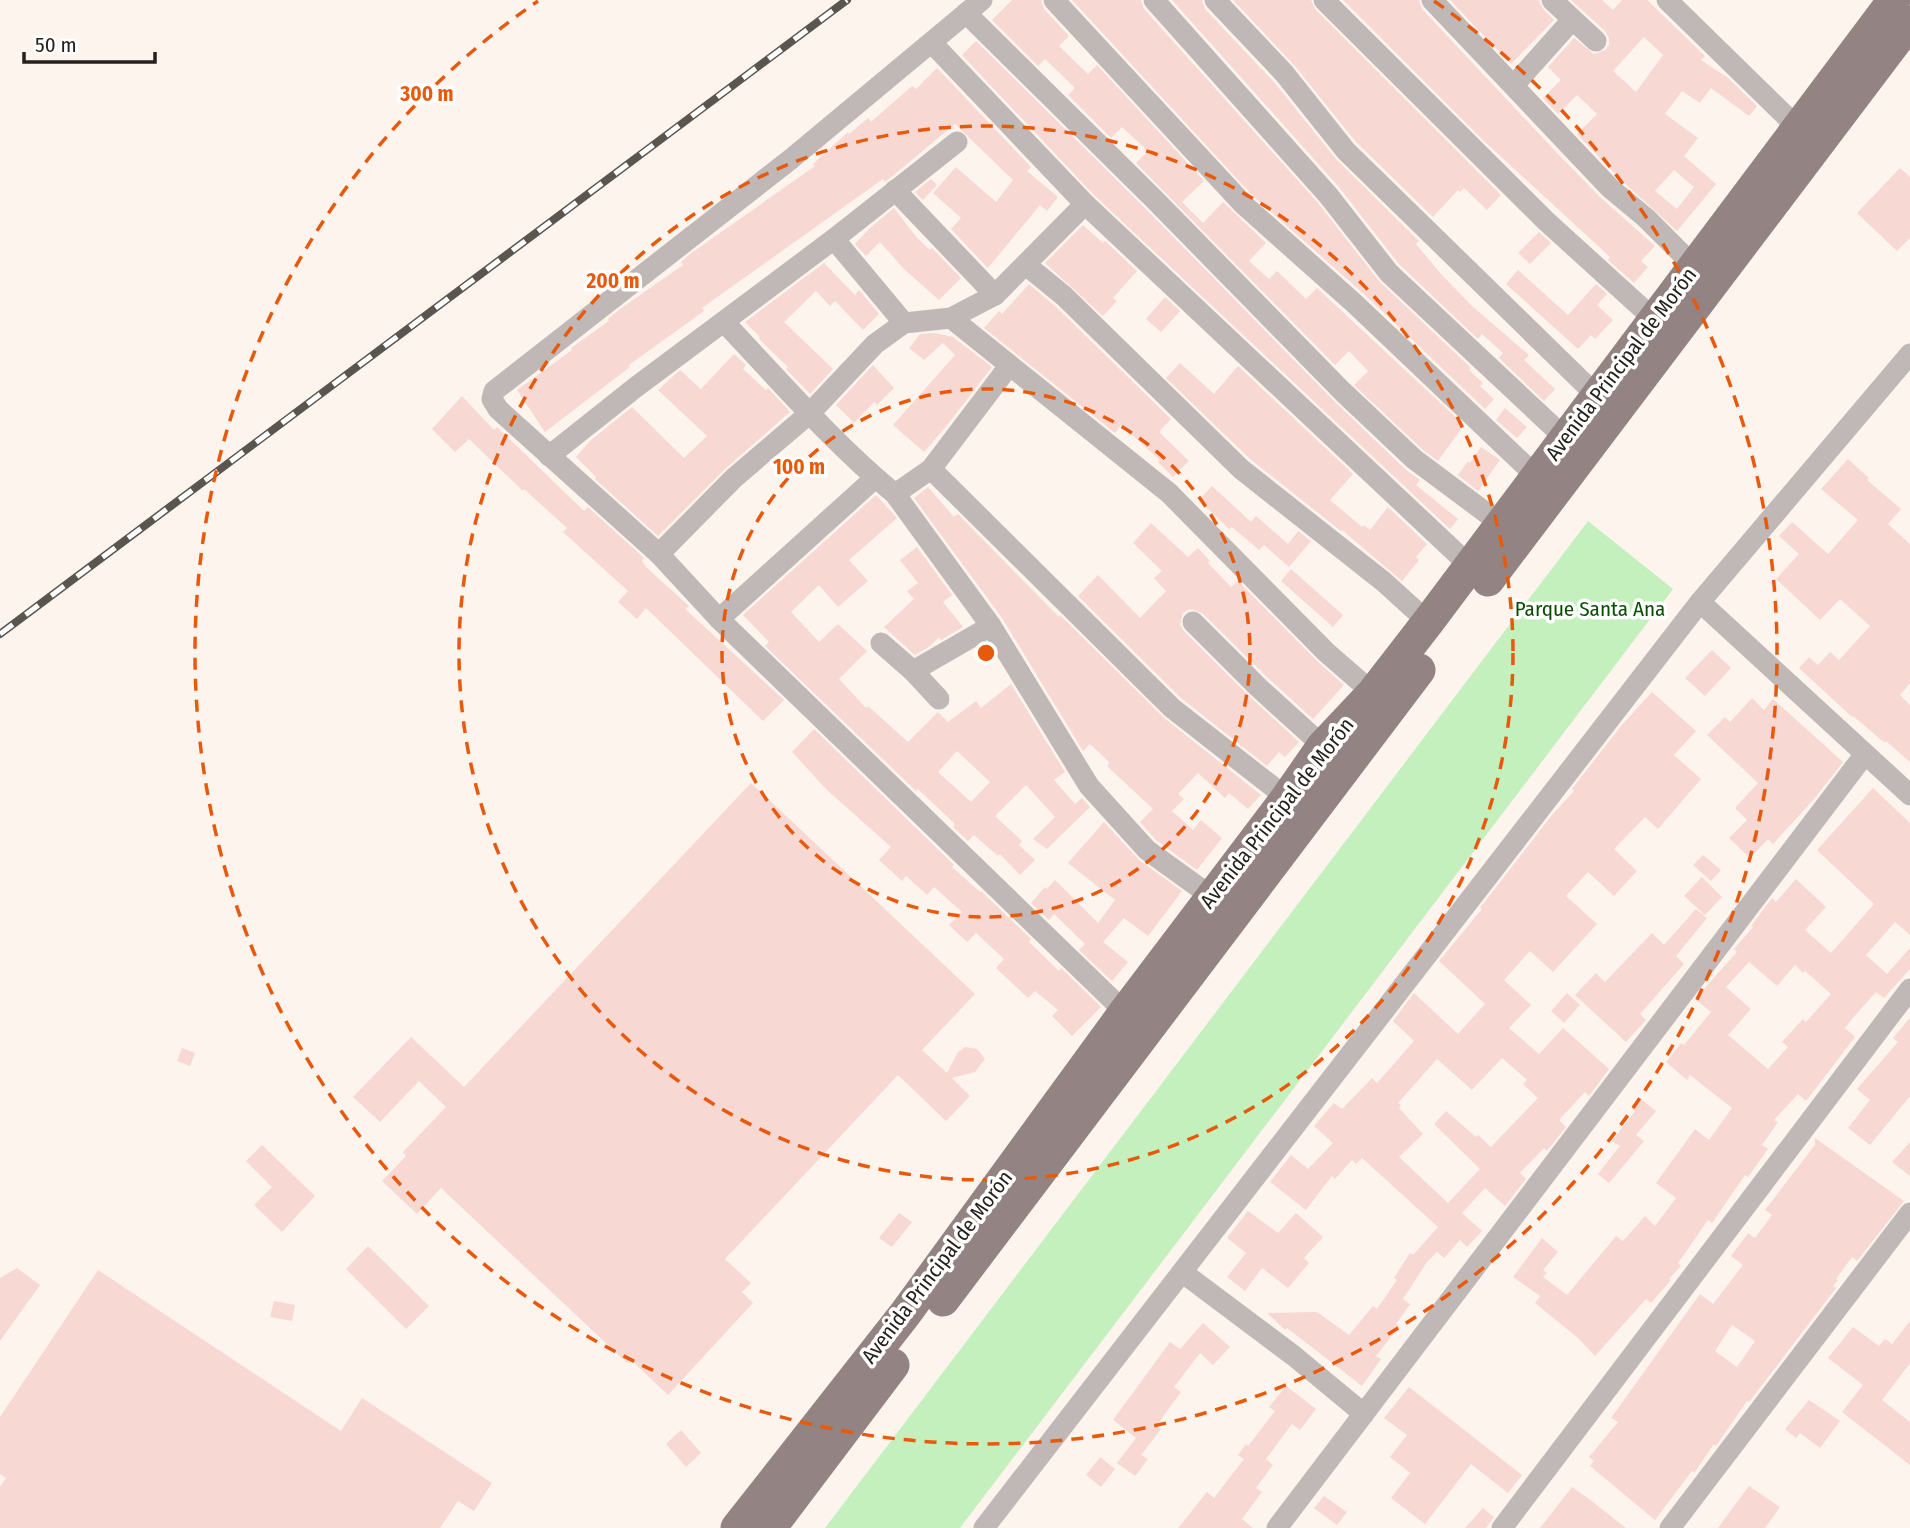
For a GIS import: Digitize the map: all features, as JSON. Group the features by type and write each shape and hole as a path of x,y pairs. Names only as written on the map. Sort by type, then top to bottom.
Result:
{"main road":[{"name":"Avenida Principal de Morón","path":"737,1528 905,1314 1323,746 1373,693 1429,622 1596,395 1894,0"},
{"name":"Avenida Principal de Morón","path":"770,1528 1910,22"}],"street":[{"path":"982,0 791,159 495,391 492,399 498,409 659,554 719,619 1125,1012"},
{"path":"1054,0 1244,205 1355,304 1536,476"},
{"path":"1154,0 1328,195 1390,273 1564,438"},
{"path":"1215,0 1284,73 1346,151 1596,395"},
{"path":"1324,0 1546,220 1655,320"},
{"path":"1432,0 1610,188 1646,218 1695,267"},
{"path":"1552,0 1596,41"},
{"path":"1667,0 1799,129"},
{"path":"966,13 1353,402 1413,459 1501,524"},
{"path":"1514,85 1572,20"},
{"path":"932,43 1085,204 1470,566"},
{"path":"549,456 957,142"},
{"path":"895,190 995,295"},
{"path":"659,554 734,478 810,413 875,344 904,323 951,318 995,295 1085,204"},
{"path":"834,239 904,323"},
{"path":"1026,265 1064,296 1241,469 1384,582 1429,622"},
{"path":"951,318 1169,493 1326,652 1373,693"},
{"path":"724,322 810,413 875,478 895,494 991,626 1089,786 1147,850 1212,897"},
{"path":"984,1528 1700,602 1910,354"},
{"path":"895,494 931,469 1009,366"},
{"path":"931,469 1172,708 1287,798"},
{"path":"719,619 875,478"},
{"path":"1700,602 1910,795"},
{"path":"1193,622 1259,688 1323,746"},
{"path":"913,671 991,626"},
{"path":"881,643 939,699"},
{"path":"1277,1528 1865,754"},
{"path":"1502,1528 1910,989"},
{"path":"1670,1528 1910,1213"},
{"path":"1182,1272 1294,1356 1364,1414"}],"green space":[{"name":"Parque Santa Ana","path":"1588,521 1673,589 960,1528 825,1528"}],"building":[{"path":"1012,0 1041,0 1044,9 1069,36 1059,46 1088,74 1097,65 1204,181 1182,202 1203,223 1223,202 1266,243 1249,261 1269,279 1277,271 1306,299 1317,288 1464,425 1438,461 1354,385 1368,371 1349,351 1335,365 1136,163 1148,151 1122,127 1111,138 1068,95 1075,88 1045,59 1038,66 992,20"},
{"path":"1072,0 1141,0 1144,9 1318,203 1379,281 1471,368 1469,370 1483,383 1480,386 1494,399 1485,409 1364,294 1253,196"},
{"path":"1172,0 1202,0 1205,9 1274,82 1336,159 1419,241 1416,244 1441,274 1472,306 1529,355 1524,360 1555,389 1544,401 1499,358 1503,353 1482,334 1478,339 1399,264 1338,186"},
{"path":"1233,0 1311,0 1315,9 1501,195 1487,210 1464,188 1460,192 1458,190 1433,217 1356,142 1294,65"},
{"path":"1343,0 1419,0 1422,9 1558,154 1600,197 1655,246 1641,261 1648,267 1634,283 1608,260 1610,257 1484,141"},
{"path":"1450,0 1539,0 1543,9 1554,20 1511,64"},
{"path":"1571,0 1602,0 1613,10 1622,0 1647,0 1705,56 1701,60 1728,78 1757,106 1749,116 1711,88 1700,103 1682,91 1665,114 1698,138 1684,156 1716,184 1677,231 1619,178 1577,134 1597,114 1577,95 1558,114 1543,98 1561,80 1548,67 1574,38 1594,54 1605,50 1609,45 1605,31","holes":["1644,37 1663,55 1636,92 1613,71","1674,170 1694,187 1677,209 1655,191"]},
{"path":"976,41 1334,401 1420,480 1416,485 1458,519 1450,529 1094,195 962,55"},
{"path":"937,68 1031,167 1027,171 1058,197 1047,211 1040,205 988,268 951,229 961,218 933,193 956,167 996,202 1013,180 955,124 885,182 883,179 702,308 704,311 629,365 630,367 545,432 517,390 609,321 620,309 683,265 681,262 690,254 815,166 813,164 848,132 849,134 868,118 871,122 912,86 916,89"},
{"path":"1900,168 1910,177 1910,238 1897,251 1857,213"},
{"path":"931,179 937,185 923,200 915,192"},
{"path":"894,208 917,238 930,250 932,248 961,278 939,300 904,269 880,242 866,256 855,244"},
{"path":"1083,225 1137,271 1113,298 1117,301 1103,316 1045,263"},
{"path":"1539,232 1551,243 1530,264 1518,253"},
{"path":"824,263 855,295 859,290 879,314 863,330 835,301 830,306 816,291 784,322 833,369 810,394 745,322"},
{"path":"1518,270 1568,315 1596,284 1607,294 1597,305 1613,320 1595,339 1591,335 1578,349 1506,284"},
{"path":"1029,284 1171,419 1159,432 1189,461 1173,477 1158,462 1160,460 1121,425 1115,433 984,328 999,311 1002,314"},
{"path":"1165,297 1180,311 1161,332 1146,319"},
{"path":"934,333 953,337 992,367 924,452 893,425 955,355 943,343 924,360 909,348 920,334"},
{"path":"734,354 746,365 743,369 766,390 768,388 790,412 725,469 658,536 595,479 576,457 591,440 632,407 684,458 707,436 658,390 680,370 701,389"},
{"path":"1180,363 1214,394 1238,366 1353,474 1330,500 1362,527 1364,525 1370,530 1388,507 1427,544 1416,557 1419,560 1402,581 1342,530 1250,459 1166,378"},
{"path":"873,365 894,388 877,405 874,402 854,423 836,405"},
{"path":"462,396 494,430 497,427 584,511 588,507 644,558 642,561 646,567 689,606 685,609 784,700 763,721 646,608 637,619 618,602 628,591 563,532 567,528 524,489 523,491 469,439 455,452 432,429"},
{"path":"1505,408 1527,427 1517,438 1496,420"},
{"path":"1481,447 1500,460 1478,491 1458,475"},
{"path":"1848,459 1869,478 1867,480 1901,509 1888,524 1910,544 1910,683 1900,695 1910,705 1910,762 1852,717 1799,668 1809,657 1818,665 1830,652 1839,660 1870,626 1840,599 1820,620 1776,579 1799,554 1779,536 1792,522 1828,554 1858,520 1821,489"},
{"path":"1212,486 1251,522 1256,516 1288,544 1298,531 1311,541 1289,567 1264,545 1259,550 1232,527 1229,529 1199,500"},
{"path":"928,487 954,517 958,514 1059,617 1060,615 1163,717 1261,795 1248,809 1229,793 1225,798 1198,773 1178,794 1184,799 1172,811 1193,830 1201,820 1222,838 1197,870 1156,840 1140,822 1153,809 1107,766 1110,763 1090,744 1083,751 1002,618 914,498"},
{"path":"876,495 897,518 849,560 868,581 838,607 819,585 791,612 819,642 838,624 867,651 839,679 866,708 868,706 908,742 938,712 948,722 976,701 981,708 1011,684 1065,772 1054,780 1075,804 1082,798 1090,807 1047,849 1033,839 1055,817 1026,785 995,816 1022,841 1019,845 1035,860 1020,875 1000,854 998,856 974,835 968,841 953,827 955,824 918,789 916,791 765,646 769,642 743,615","holes":["957,751 990,782 971,802 938,772"]},
{"path":"1151,523 1188,557 1198,548 1231,587 1238,581 1344,685 1313,719 1202,613 1190,609 1183,613 1180,625 1184,631 1299,742 1285,757 1279,752 1267,766 1181,698 1078,596 1098,575 1140,618 1166,591 1154,578 1162,571 1133,543"},
{"path":"917,547 952,595 943,602 963,627 941,640 939,637 915,655 884,627 914,599 907,591 918,583 900,560"},
{"path":"1291,569 1343,615 1333,627 1281,581"},
{"path":"1712,650 1731,668 1705,696 1685,678"},
{"path":"1652,692 1696,731 1674,755 1701,779 1658,829 1645,817 1614,849 1637,871 1614,896 1588,872 1566,896 1597,924 1553,972 1530,951 1504,980 1531,1005 1509,1028 1539,1054 1563,1028 1609,1069 1589,1096 1585,1092 1559,1120 1566,1127 1547,1151 1544,1148 1520,1173 1526,1179 1505,1206 1485,1188 1462,1213 1482,1231 1467,1247 1460,1240 1444,1258 1437,1252 1427,1262 1403,1299 1410,1304 1396,1324 1399,1327 1376,1356 1381,1359 1362,1386 1287,1328 1285,1330 1267,1313 1317,1312 1349,1335 1373,1306 1377,1309 1397,1280 1394,1278 1410,1253 1413,1255 1438,1227 1362,1158 1356,1164 1352,1160 1335,1179 1332,1176 1306,1210 1270,1182 1291,1155 1308,1169 1333,1143 1314,1126 1334,1103 1342,1109 1372,1078 1377,1083 1414,1041 1393,1021 1414,993 1458,1034 1485,1004 1439,961 1482,909 1480,908 1552,815 1574,791 1572,789 1621,726","holes":["1502,1058 1527,1080 1523,1084 1538,1098 1491,1147 1446,1111 1434,1124 1480,1169 1448,1203 1399,1157 1423,1134 1399,1108 1401,1105 1398,1103 1437,1059 1472,1090"]},
{"path":"1752,698 1764,710 1773,699 1843,762 1773,844 1768,839 1750,858 1729,838 1747,820 1735,808 1758,783 1707,735 1725,717 1730,722"},
{"path":"814,729 954,865 952,867 1031,939 1029,942 1059,971 1061,968 1101,1007 1072,1036 1052,1016 1058,1010 1035,991 1028,998 996,968 1004,959 976,933 967,942 949,925 962,912 934,887 927,895 906,876 902,881 879,860 891,847 827,790 792,752"},
{"path":"751,783 975,994 922,1050 947,1073 958,1052 965,1047 977,1049 985,1059 975,1072 952,1078 970,1096 946,1121 898,1075 725,1259 751,1283 742,1292 753,1303 668,1395 630,1359 627,1363 441,1188 417,1214 382,1181 406,1156 403,1152 446,1107 419,1081 380,1122 353,1097 411,1037 464,1087"},
{"path":"1873,788 1910,823 1910,935 1895,922 1866,955 1887,974 1910,948 1910,969 1884,998 1876,992 1851,1020 1845,1028 1855,1037 1806,1101 1798,1094 1774,1120 1778,1122 1762,1145 1768,1149 1748,1177 1745,1175 1712,1223 1708,1220 1678,1263 1681,1266 1669,1279 1671,1280 1651,1303 1646,1299 1595,1356 1578,1338 1535,1303 1540,1296 1513,1277 1542,1238 1558,1252 1543,1270 1547,1273 1543,1277 1567,1295 1616,1236 1623,1241 1645,1216 1655,1226 1676,1198 1656,1183 1695,1129 1709,1140 1732,1108 1690,1075 1687,1080 1666,1062 1711,1012 1695,999 1737,952 1734,949 1772,898 1776,902 1796,879 1826,907 1805,930 1831,953 1874,904 1817,850","holes":["1749,962 1777,986 1795,965 1831,994 1806,1022 1803,1019 1782,1042 1788,1047 1768,1069 1728,1035 1751,1009 1726,987"]},
{"path":"1104,822 1139,860 1182,891 1148,936 1124,918 1103,942 1128,962 1112,981 1079,950 1085,944 1054,914 1049,920 1031,903 1055,880 1098,923 1115,900 1068,863"},
{"path":"1703,855 1721,870 1711,881 1693,865"},
{"path":"1702,877 1722,897 1705,915 1684,896"},
{"path":"1696,909 1707,918 1676,956 1684,964 1640,1014 1646,1020 1626,1042 1575,995 1596,973 1605,982 1652,933 1664,945"},
{"path":"1567,993 1580,1005 1564,1023 1551,1011"},
{"path":"1910,1018 1910,1096 1870,1145 1848,1128 1870,1100 1857,1089 1898,1042 1893,1038"},
{"path":"182,1048 195,1053 190,1066 177,1061"},
{"path":"1641,1099 1656,1111 1636,1135 1644,1141 1609,1183 1598,1174 1620,1146 1612,1141"},
{"path":"1815,1138 1904,1201 1857,1261 1852,1257 1836,1279 1838,1280 1833,1286 1836,1288 1749,1402 1747,1401 1716,1446 1714,1444 1655,1520 1590,1466 1594,1461 1589,1457 1618,1422 1611,1418 1700,1294 1713,1304 1743,1265 1731,1256 1748,1233 1755,1238 1772,1215 1765,1210 1815,1145","holes":["1732,1325 1755,1341 1737,1367 1715,1351"]},
{"path":"1910,1142 1910,1176 1892,1162"},
{"path":"262,1145 315,1196 282,1232 254,1205 272,1187 246,1161"},
{"path":"1248,1211 1278,1233 1296,1213 1323,1237 1304,1258 1309,1263 1288,1288 1262,1268 1245,1291 1227,1277 1246,1253 1227,1238"},
{"path":"899,1213 912,1222 892,1247 879,1238"},
{"path":"368,1246 429,1306 406,1329 346,1269"},
{"path":"17,1268 40,1285 0,1341 0,1278"},
{"path":"98,1270 341,1431 362,1398 492,1483 474,1511 458,1501 440,1528 0,1528 0,1487 6,1478 0,1474 0,1417"},
{"path":"274,1301 295,1305 292,1321 270,1317"},
{"path":"1910,1321 1910,1363 1882,1400 1910,1422 1910,1465 1842,1412 1863,1385 1828,1358 1853,1327 1879,1346 1885,1339 1892,1344"},
{"path":"1203,1323 1230,1347 1213,1365 1200,1353 1174,1387 1181,1392 1156,1426 1161,1429 1141,1455 1148,1459 1135,1476 1117,1463 1136,1438 1113,1420 1170,1342 1180,1349"},
{"path":"1286,1386 1316,1409 1300,1430 1292,1424 1266,1459 1273,1465 1256,1488 1262,1492 1242,1519 1253,1528 1178,1528 1207,1492 1214,1498 1244,1459 1238,1455 1275,1411 1269,1407"},
{"path":"1409,1387 1522,1475 1508,1493 1471,1464 1425,1524 1391,1498 1410,1473 1390,1457 1407,1435 1384,1418"},
{"path":"1809,1400 1840,1421 1820,1448 1800,1433 1796,1438 1785,1429"},
{"path":"681,1430 701,1453 686,1467 666,1444"},
{"path":"1100,1457 1115,1469 1101,1487 1086,1475"},
{"path":"1749,1486 1780,1507 1765,1528 1718,1528"},
{"path":"1572,1487 1589,1499 1626,1528 1540,1528"},
{"path":"1324,1496 1347,1512 1337,1525 1314,1508"},
{"path":"1483,1508 1494,1517 1486,1528 1465,1528"}],"railway":[{"path":"0,634 847,0"}]}
